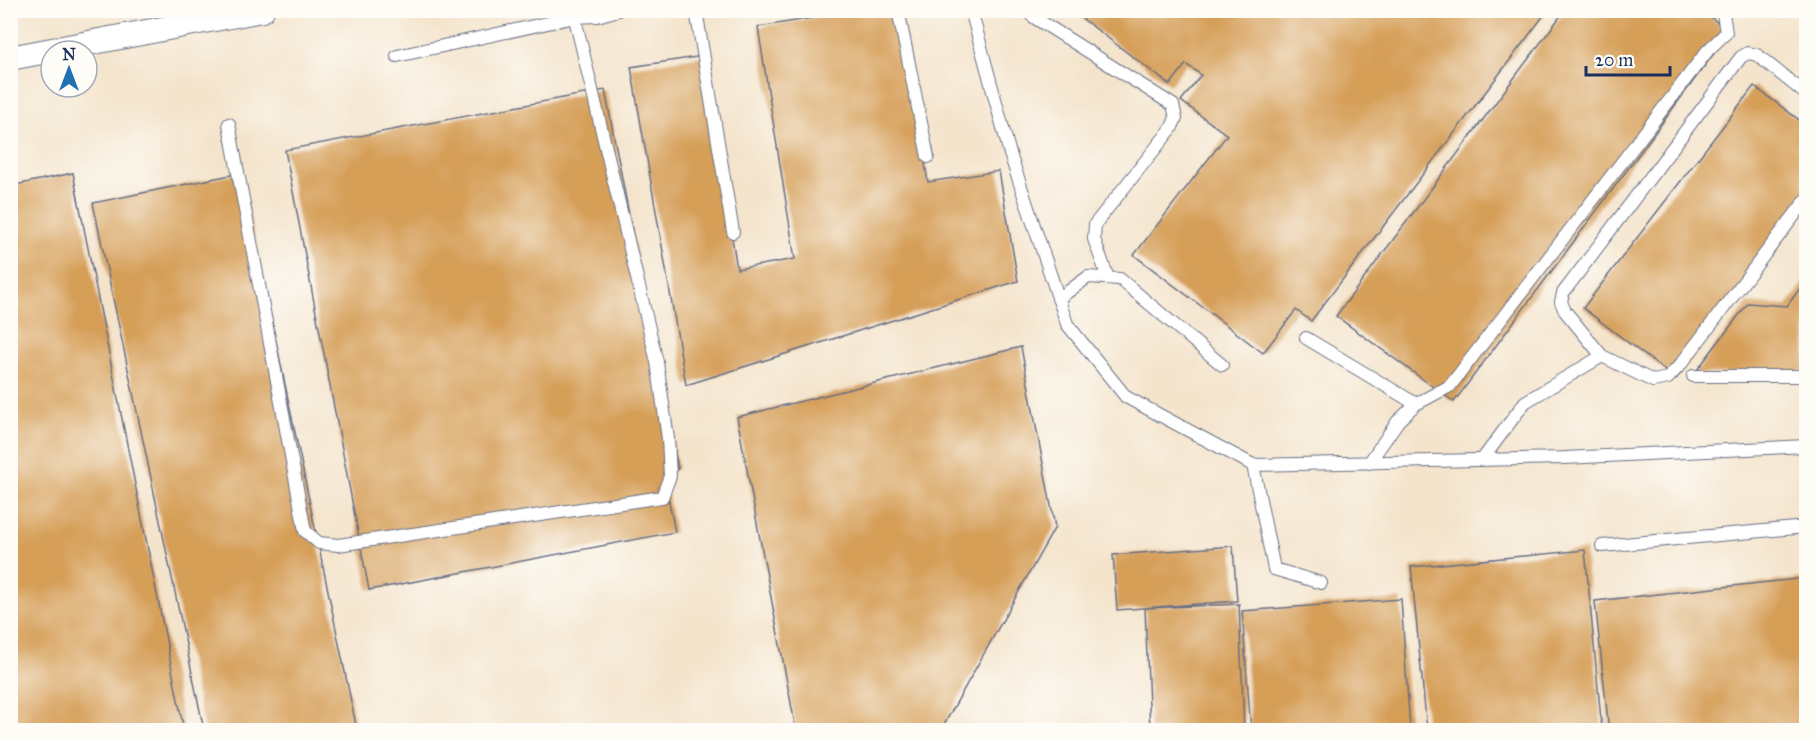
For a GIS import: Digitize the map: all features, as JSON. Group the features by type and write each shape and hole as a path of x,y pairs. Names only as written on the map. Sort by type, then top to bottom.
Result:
{"street":[{"path":"10,58 262,10"}],"lane":[{"path":"397,56 574,14 597,16 618,10"},
{"path":"696,10 733,232"},
{"path":"898,10 928,157"},
{"path":"970,10 1010,154 1067,324 1126,397 1253,465 1565,458 1806,446"},
{"path":"1030,10 1032,16 1173,105 1176,118 1171,129 1095,224 1094,239 1108,278"},
{"path":"1369,463 1398,421 1416,404 1450,386 1708,50 1726,33 1724,13 1720,10"},
{"path":"230,124 305,531 320,543 338,545 662,497 670,476 669,439 657,362 574,14"},
{"path":"1806,94 1757,55 1748,53 1741,57 1563,293 1561,302 1565,311 1602,356 1653,381 1668,378 1806,200"},
{"path":"1058,299 1088,277 1120,279 1222,365"},
{"path":"1306,338 1416,404"},
{"path":"1482,460 1525,402 1602,356"},
{"path":"1694,376 1806,376"},
{"path":"1253,465 1274,570 1322,583"},
{"path":"1602,546 1806,527"}],"building":[{"path":"862,10 901,10 928,182 999,171 1018,281 686,385 631,67 703,56 737,269 795,259 758,27"},
{"path":"1071,10 1548,10 1311,321 1296,310 1263,353 1134,255 1227,135 1181,101 1201,75 1186,64 1170,85"},
{"path":"1565,10 1701,10 1730,32 1454,402 1336,316"},
{"path":"1754,86 1806,125 1806,209 1676,379 1583,308"},
{"path":"605,90 678,469 663,472 675,532 369,590 285,150"},
{"path":"73,173 184,730 10,730 10,186"},
{"path":"241,173 357,730 204,730 93,203"},
{"path":"1806,280 1806,371 1694,374 1748,303 1787,306"},
{"path":"1021,347 1055,527 941,730 796,730 737,417"},
{"path":"1233,546 1237,601 1117,610 1113,555"},
{"path":"1585,550 1602,730 1427,730 1411,567"},
{"path":"1806,578 1806,730 1609,730 1595,601"},
{"path":"1401,599 1410,730 1251,730 1242,611"},
{"path":"1239,604 1244,730 1150,730 1145,608"}],"waterway":[{"path":"1802,10 1806,14"}]}
